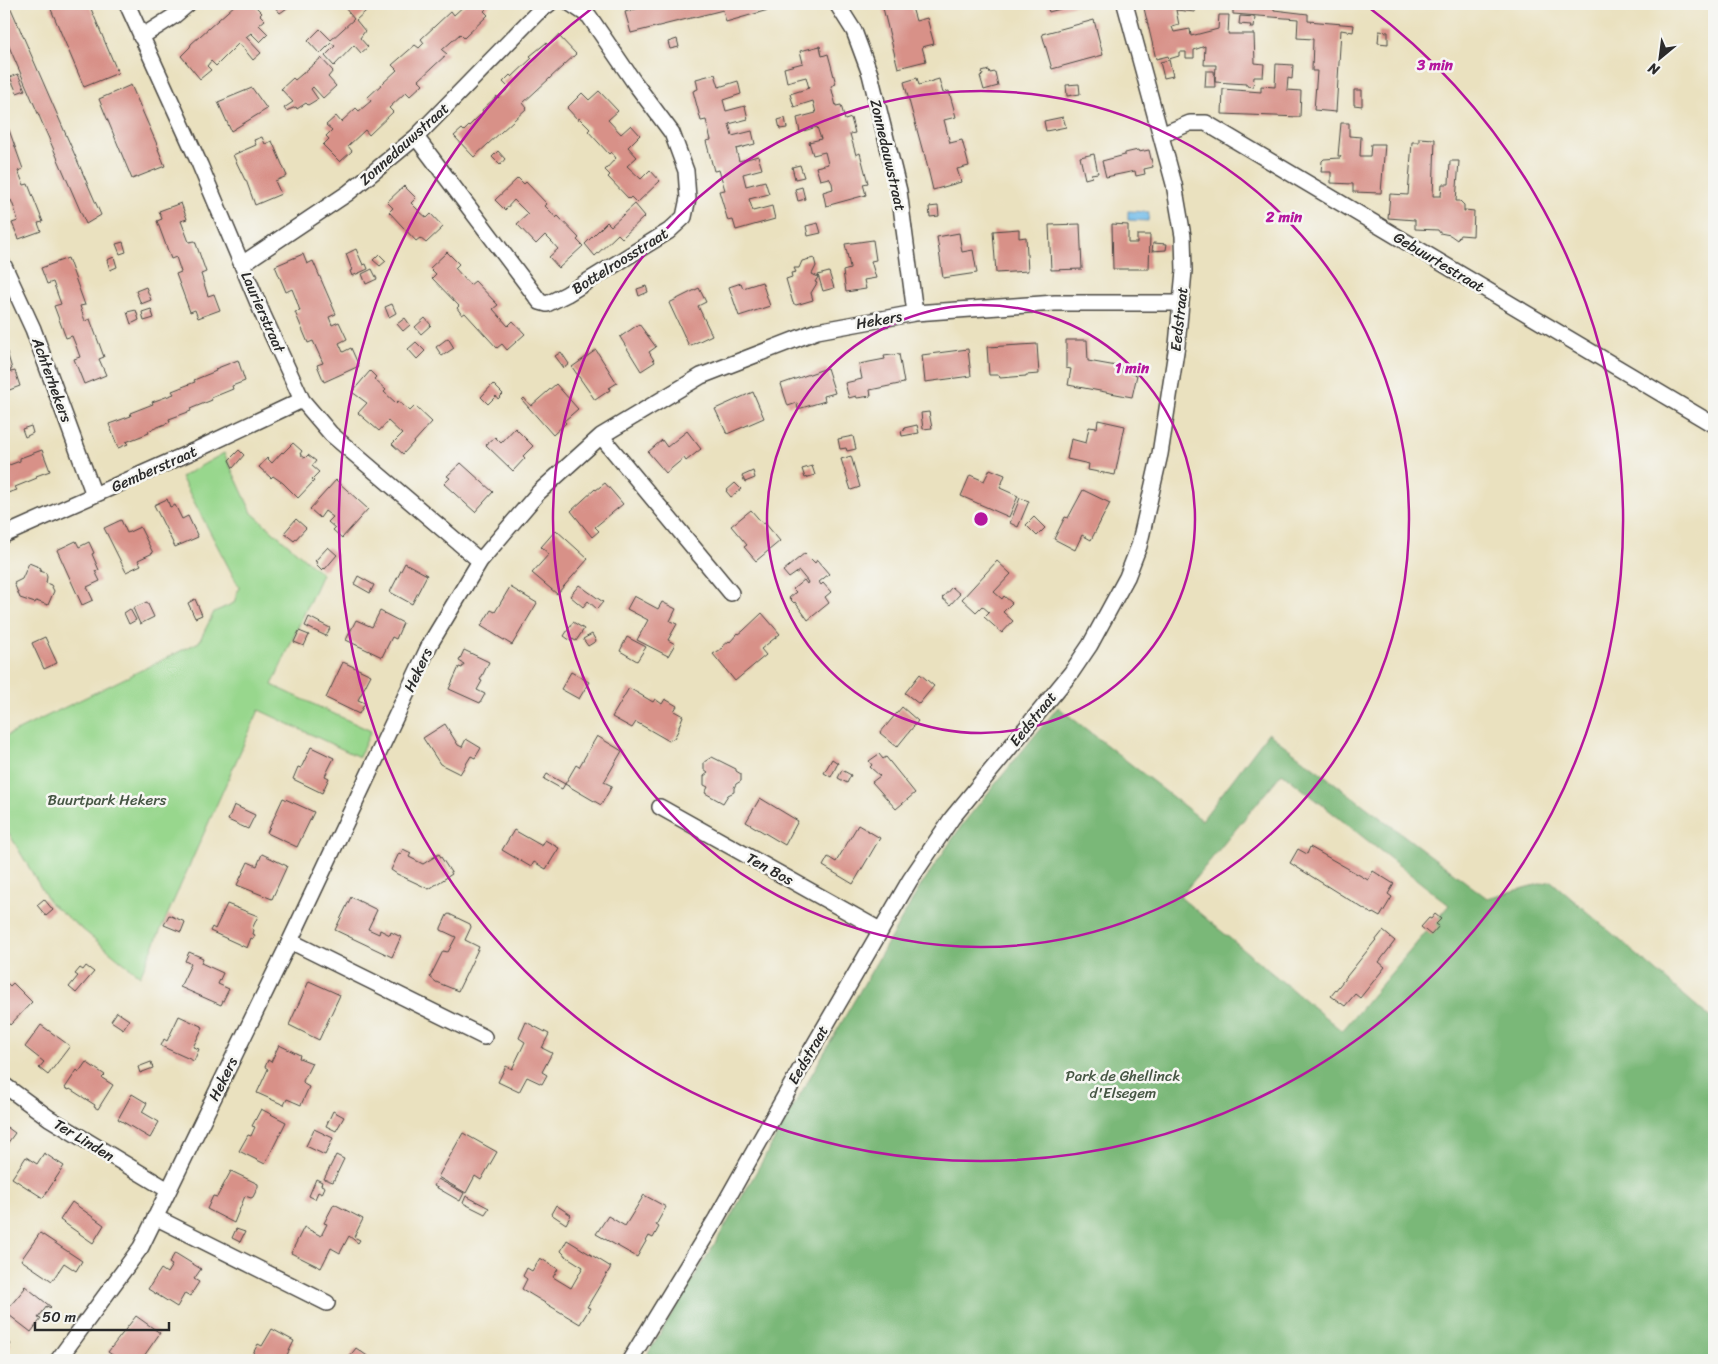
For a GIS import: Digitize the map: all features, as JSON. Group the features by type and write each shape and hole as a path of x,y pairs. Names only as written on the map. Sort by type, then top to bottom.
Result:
{"street":[{"name":"Laurierstraat","path":"127,4 200,165 263,315 302,400 331,434 480,561"},
{"path":"141,38 174,16 188,4"},
{"name":"Zonnedauwstraat","path":"242,264 348,193 416,137 537,13 549,4"},
{"name":"Bottelroosstraat","path":"416,137 540,302 547,304 567,294 669,231 684,217 688,198 686,170 672,133 589,16 571,4"},
{"name":"Zonnedauwstraat","path":"837,4 854,31 870,74 899,191 915,313"},
{"name":"Eedstraat","path":"630,1360 716,1219 910,880 952,818 1071,673 1090,645 1128,577 1139,546 1160,454 1177,345 1184,271 1183,236 1174,184 1125,4"},
{"name":"Gebuurtestraat","path":"1161,135 1190,123 1206,122 1714,424"},
{"name":"Achterhekers","path":"4,266 33,329 94,495"},
{"name":"Hekers","path":"58,1360 141,1247 290,941 430,644 480,561 539,492 602,436 701,376 816,330 915,313 1054,303 1181,303"},
{"name":"Gemberstraat","path":"4,536 302,400"},
{"path":"602,436 731,593"},
{"name":"Ten Bos","path":"660,807 880,930"},
{"path":"290,941 484,1036"},
{"name":"Ter Linden","path":"4,1085 49,1118 168,1190"},
{"path":"155,1216 327,1303"}],"green space":[{"name":"Buurtpark Hekers","path":"224,453 252,513 322,574 272,685 371,731 359,757 259,710 140,976 50,903 4,825 4,737 199,642 214,612 234,603 239,587 181,477"},
{"name":"Park de Ghellinck d'Elsegem","path":"1058,707 1202,820 1268,733 1487,898 1551,881 1714,1021 1714,1360 644,1360 726,1225 920,887 962,825","holes":["1282,773 1449,905 1342,1031 1180,897"]}],"water":[{"path":"1128,211 1149,212 1148,221 1128,220"}],"building":[{"path":"4,4 9,4 101,215 86,224 4,35"},
{"path":"54,4 89,4 118,73 84,87 50,7"},
{"path":"236,4 253,4 262,13 260,15 265,20 259,25 268,34 260,42 251,33 246,37 261,53 253,60 239,43 216,66 211,61 207,66 211,70 200,79 181,56 191,44"},
{"path":"272,4 293,4 280,13"},
{"path":"349,4 374,4 356,20 365,31 360,38 368,47 361,53 354,45 334,66 325,56 335,46 331,43 320,54 308,41 320,29 331,40 354,19 345,8"},
{"path":"466,4 491,4 484,11 488,15 464,38 460,34 442,50 447,54 419,80 423,84 410,96 406,92 389,108 393,112 369,135 365,130 348,146 352,151 340,162 323,145 329,139 326,136 332,130 326,125 336,116 341,122 356,108 359,111 371,101 368,97 397,70 392,65 415,45 419,48 424,43 421,39 451,11 454,15"},
{"path":"789,4 726,22 723,10 631,33 625,12 639,8 638,5"},
{"path":"882,4 911,4 916,21 927,18 934,44 922,47 926,61 898,68"},
{"path":"1046,4 1079,4 1049,12"},
{"path":"1143,4 1196,4 1195,12 1176,10 1179,25 1172,27 1174,32 1190,29 1191,36 1218,29 1219,15 1229,15 1228,34 1254,34 1255,63 1264,64 1263,77 1254,77 1253,87 1247,86 1247,84 1215,82 1216,65 1204,65 1205,46 1194,50 1194,58 1186,58 1186,52 1179,52 1179,56 1169,59 1168,56 1156,59"},
{"path":"1233,4 1274,4 1274,10 1308,14 1308,21 1354,25 1353,32 1341,30 1336,112 1314,110 1317,71 1312,71 1313,39 1297,38 1298,19 1233,14"},
{"path":"1240,16 1255,17 1254,28 1250,28 1251,25 1239,24"},
{"path":"1094,20 1103,55 1052,69 1042,34"},
{"path":"1379,31 1388,32 1388,44 1378,43"},
{"path":"558,35 576,54 523,103 527,108 474,157 454,136 462,129 464,131 483,112 482,110 509,88 503,82 510,75 512,77 532,58 530,56 546,43 548,45"},
{"path":"677,39 679,47 670,49 668,42"},
{"path":"820,46 822,56 828,54 836,84 831,86 836,106 841,105 845,120 851,118 855,133 850,134 856,155 860,153 868,183 863,184 866,195 826,206 823,192 833,189 832,183 829,178 820,180 816,167 828,164 825,152 813,155 809,142 821,139 817,127 800,132 797,118 816,113 813,101 794,107 790,94 809,88 806,77 787,82 784,68 803,63 800,51"},
{"path":"321,58 333,71 328,77 336,86 323,98 313,87 311,89 318,99 308,105 306,103 297,109 296,107 286,111 284,108 293,102 281,89"},
{"path":"1169,60 1173,76 1164,78 1160,62"},
{"path":"1276,64 1293,65 1292,79 1288,78 1287,90 1301,91 1300,117 1222,114 1223,89 1261,92 1261,86 1275,87"},
{"path":"989,70 990,73 995,72 998,86 984,90 980,76 983,75 982,72"},
{"path":"1206,71 1214,71 1215,87 1205,87"},
{"path":"18,74 25,90 17,93 10,77"},
{"path":"715,74 719,87 738,81 741,94 723,100 726,111 745,106 748,119 729,124 732,136 752,131 755,144 736,149 739,161 758,156 762,169 743,174 746,186 765,181 769,194 749,199 753,211 772,206 775,219 736,230 733,220 728,221 719,191 725,190 719,170 714,171 706,141 711,140 706,120 701,121 693,91 698,89 696,79"},
{"path":"917,78 919,85 939,79 943,93 949,91 956,117 944,120 950,143 962,140 969,166 957,169 961,182 933,190 904,82"},
{"path":"1079,84 1080,94 1067,96 1066,85"},
{"path":"131,85 165,166 132,179 99,99"},
{"path":"252,88 267,109 231,131 218,102"},
{"path":"1354,90 1362,90 1362,106 1354,105"},
{"path":"599,91 618,111 608,120 621,134 631,125 640,135 628,147 637,157 627,166 641,179 650,170 660,181 637,203 631,197 629,199 608,177 610,175 605,170 616,158 611,152 609,154 588,131 590,129 567,108 582,93 589,100"},
{"path":"1063,117 1066,127 1046,131 1044,121"},
{"path":"785,118 787,128 780,129 778,120"},
{"path":"1341,123 1349,123 1349,136 1361,137 1360,156 1370,156 1371,144 1385,144 1381,193 1353,192 1353,184 1331,183 1331,172 1321,172 1324,159 1340,158 1341,156 1338,156"},
{"path":"9,130 23,169 18,171 24,185 28,184 43,222 38,223 41,231 19,239 12,223 18,221 15,210 11,200 5,203 4,199 4,132"},
{"path":"262,137 265,144 272,141 287,176 275,181 281,194 255,205 246,180 233,155 256,145 254,140"},
{"path":"1419,138 1435,139 1433,196 1441,196 1442,184 1449,184 1450,161 1459,161 1456,201 1460,201 1464,205 1464,212 1465,210 1474,211 1473,236 1460,235 1457,240 1450,235 1440,233 1438,230 1415,229 1415,220 1388,218 1390,194 1408,195 1412,142 1419,142"},
{"path":"1138,150 1139,152 1149,150 1153,167 1144,169 1145,174 1136,176 1135,171 1106,177 1102,161"},
{"path":"498,151 505,159 500,165 492,157"},
{"path":"1094,154 1098,173 1091,174 1092,177 1085,179 1080,157"},
{"path":"800,165 804,177 795,179 792,167"},
{"path":"518,178 524,184 526,182 547,204 545,206 556,218 558,216 579,238 577,240 583,246 559,268 549,257 558,249 552,242 545,235 536,244 517,224 528,214 514,200 505,210 495,200"},
{"path":"404,186 416,198 411,203 427,218 431,214 443,227 426,243 420,238 416,241 389,212 393,208 387,202"},
{"path":"802,187 805,199 798,201 795,189"},
{"path":"181,203 187,219 181,221 189,242 195,241 206,272 201,274 208,296 214,294 220,310 198,318 195,310 190,312 176,274 181,272 176,257 171,259 157,221 162,219 159,211"},
{"path":"635,204 645,216 622,238 618,234 595,256 585,244 607,222 611,226"},
{"path":"938,206 939,216 930,217 929,207"},
{"path":"818,223 821,233 808,236 806,226"},
{"path":"1080,224 1082,269 1051,270 1049,225"},
{"path":"1112,224 1128,225 1128,243 1137,243 1137,235 1150,235 1149,269 1113,269"},
{"path":"1019,229 1019,238 1026,237 1028,271 996,273 993,231"},
{"path":"959,233 962,252 973,250 977,273 943,278 937,237"},
{"path":"873,240 876,260 871,261 876,278 864,280 866,289 846,292 843,271 850,269 850,267 845,244"},
{"path":"123,242 126,252 120,254 116,244"},
{"path":"1153,243 1167,244 1166,250 1152,251"},
{"path":"356,249 363,265 366,264 368,269 352,276 350,271 352,270 346,254"},
{"path":"447,252 459,264 455,268 470,285 475,281 498,305 493,309 508,326 513,321 525,334 507,350 502,344 497,348 465,313 462,315 457,308 459,306 432,278 436,274 430,268"},
{"path":"303,254 307,264 313,261 336,314 329,317 332,325 339,322 347,339 339,343 343,352 351,348 359,366 324,382 317,365 323,363 313,341 308,343 295,312 300,311 292,289 286,292 275,266"},
{"path":"379,254 386,261 380,266 373,260"},
{"path":"114,257 117,267 110,270 107,260"},
{"path":"68,258 85,305 80,306 85,321 90,319 104,357 99,359 106,375 84,384 74,359 80,357 76,346 72,336 66,338 54,306 61,304 53,282 47,284 41,268"},
{"path":"814,258 816,266 812,274 818,277 811,293 813,300 796,305 793,303 786,279 792,277 791,273 796,272 794,268 799,268 802,261"},
{"path":"372,269 377,279 366,284 362,274"},
{"path":"829,272 834,288 823,291 818,275"},
{"path":"762,282 770,306 739,316 729,287 741,283 743,288"},
{"path":"646,286 648,292 639,296 637,289"},
{"path":"146,287 151,300 141,304 136,291"},
{"path":"699,288 706,302 698,306 712,335 689,346 669,303"},
{"path":"392,304 396,313 389,317 385,307"},
{"path":"151,309 154,318 144,321 142,312"},
{"path":"136,310 139,320 131,324 127,312"},
{"path":"405,318 410,325 403,331 397,324"},
{"path":"425,318 431,325 421,334 415,327"},
{"path":"639,324 656,347 649,352 655,362 641,371 620,337"},
{"path":"448,338 454,348 442,356 436,347"},
{"path":"1066,340 1087,340 1088,361 1122,367 1121,372 1137,375 1132,397 1068,385 1071,369 1066,368"},
{"path":"4,342 12,369 10,370 11,372 15,371 20,386 4,392"},
{"path":"416,342 425,351 417,359 408,349"},
{"path":"1037,344 1039,374 1000,378 999,375 989,375 987,347"},
{"path":"968,349 971,376 925,382 922,355"},
{"path":"596,350 617,383 595,400 572,367"},
{"path":"561,352 569,364 564,368 555,356"},
{"path":"899,354 904,383 870,390 871,396 849,398 845,383 862,379 859,364 885,359 884,356"},
{"path":"238,360 245,381 232,386 233,389 211,398 212,400 190,409 191,411 169,419 170,422 126,442 128,444 118,448 109,424 131,416 130,413 174,394 172,391 195,382 194,380 216,371 215,369"},
{"path":"827,368 835,393 824,396 825,401 798,409 797,403 788,406 781,384"},
{"path":"370,371 376,377 374,379 386,390 384,392 396,403 398,401 410,411 415,406 432,422 403,454 392,444 402,434 388,421 379,431 358,413 367,403 352,392"},
{"path":"493,384 503,394 498,399 496,396 488,404 481,397"},
{"path":"556,384 578,409 564,421 566,423 553,435 522,400 524,398 531,406"},
{"path":"753,392 764,418 727,434 715,409"},
{"path":"929,412 932,428 923,429 921,413"},
{"path":"1098,420 1125,426 1115,475 1088,470 1089,464 1067,459 1071,439 1086,443 1089,427 1097,428"},
{"path":"917,425 919,433 902,436 901,431 905,430 904,428"},
{"path":"31,426 33,433 25,437 22,429"},
{"path":"515,428 533,446 523,456 525,458 513,471 486,445 495,437 501,443"},
{"path":"687,431 701,449 686,461 684,458 666,473 648,452 662,440 667,447"},
{"path":"853,436 856,449 847,451 846,448 840,449 838,439"},
{"path":"293,443 302,451 300,454 305,458 308,455 316,461 312,466 319,472 312,479 314,481 298,498 283,483 273,476 271,478 259,467 267,458 272,463"},
{"path":"42,450 50,471 15,487 17,490 4,494 4,467 20,461 20,458"},
{"path":"239,450 244,455 233,468 229,460"},
{"path":"851,456 860,487 851,490 841,459"},
{"path":"461,463 493,492 475,512 444,484 450,478 447,476"},
{"path":"812,466 815,475 805,478 802,469"},
{"path":"990,469 1005,475 1000,488 1018,496 1009,517 961,496 970,475 984,481"},
{"path":"753,471 755,478 745,482 742,476"},
{"path":"336,480 368,509 342,538 333,530 335,528 328,522 333,517 325,511 320,518 310,509"},
{"path":"605,483 623,504 595,527 599,531 592,537 571,511 595,489"},
{"path":"735,483 741,489 731,497 726,491"},
{"path":"1083,490 1110,503 1091,540 1082,535 1075,550 1054,539 1065,517 1068,518"},
{"path":"1020,498 1029,501 1018,527 1010,523"},
{"path":"167,499 170,507 175,505 182,519 188,516 198,537 175,547 154,505"},
{"path":"751,510 780,541 756,561 744,547 747,545 731,526"},
{"path":"1034,517 1045,528 1037,536 1026,525"},
{"path":"296,519 306,528 294,541 284,533"},
{"path":"121,520 127,533 140,527 153,553 138,560 141,565 126,572 104,528"},
{"path":"556,530 588,559 557,594 532,573 549,554 541,547"},
{"path":"76,541 79,547 89,542 99,570 95,571 100,581 87,587 93,600 82,605 57,550"},
{"path":"328,547 337,555 322,570 315,561"},
{"path":"805,553 815,563 817,560 829,574 819,582 821,585 823,583 831,592 825,597 829,603 808,620 795,602 789,598 796,592 793,589 804,580 807,584 808,582 799,571 789,578 783,571"},
{"path":"997,561 1011,574 994,592 1002,599 1004,596 1012,603 1003,612 1013,621 1002,633 984,617 989,612 982,606 976,612 962,599"},
{"path":"29,563 41,568 40,571 46,573 46,583 51,585 54,591 48,605 20,598 14,583 22,579"},
{"path":"405,563 427,575 412,604 390,592"},
{"path":"358,576 374,585 370,593 354,584"},
{"path":"579,585 603,602 597,609 588,601 583,607 570,596"},
{"path":"510,587 537,603 512,645 481,626 491,610 495,612"},
{"path":"952,587 960,594 950,605 942,598"},
{"path":"634,596 658,609 662,602 676,609 670,621 677,624 668,640 675,644 668,656 637,640 648,620 627,609"},
{"path":"195,599 202,615 195,618 188,603"},
{"path":"147,602 154,617 140,624 133,608"},
{"path":"130,609 136,620 129,624 124,613"},
{"path":"380,611 403,623 396,639 392,637 382,657 346,640 356,620 372,627"},
{"path":"762,613 780,634 761,649 766,655 735,681 713,654 723,648"},
{"path":"309,617 330,628 326,636 305,626"},
{"path":"573,622 584,629 576,641 572,639 571,641 564,636"},
{"path":"299,631 309,635 304,646 294,642"},
{"path":"592,634 596,641 588,646 583,639"},
{"path":"45,637 57,663 44,669 32,643"},
{"path":"627,637 646,647 637,661 620,651"},
{"path":"464,650 489,662 477,690 485,694 480,703 449,689 459,667 462,668 464,664 459,661"},
{"path":"343,662 371,675 358,700 365,703 359,714 326,698"},
{"path":"571,672 589,682 579,699 561,689"},
{"path":"920,674 934,686 919,704 905,693"},
{"path":"629,688 653,702 655,699 662,704 665,699 677,706 674,711 683,716 674,738 669,741 636,722 632,728 612,717"},
{"path":"902,707 918,721 897,747 880,733"},
{"path":"445,724 458,745 462,747 466,739 481,748 475,758 471,756 460,774 440,764 423,738"},
{"path":"597,736 622,751 604,782 612,786 601,805 565,784 576,765 579,767"},
{"path":"311,747 334,758 325,776 329,778 322,793 293,779 298,767 301,768"},
{"path":"879,754 883,759 886,757 915,793 896,809 872,782 880,776 870,767 872,765 869,761"},
{"path":"712,757 736,769 741,774 741,781 736,784 734,792 728,795 723,803 705,793 708,787 704,785 704,776 708,773 704,770 704,762"},
{"path":"832,759 838,763 831,777 824,773"},
{"path":"842,770 851,775 847,783 838,778"},
{"path":"547,774 565,784 562,789 544,779"},
{"path":"283,798 314,812 297,847 267,833"},
{"path":"760,798 798,821 785,845 746,822"},
{"path":"234,805 255,815 248,829 228,820"},
{"path":"858,825 880,838 853,884 823,866 828,857 836,862"},
{"path":"514,830 542,846 545,840 559,848 546,869 534,862 531,867 502,850"},
{"path":"1310,847 1368,880 1373,871 1394,884 1388,894 1392,897 1380,917 1372,914 1290,863 1298,849 1307,854"},
{"path":"403,849 411,853 409,857 423,864 439,854 452,874 429,889 397,874 391,870"},
{"path":"262,854 287,866 272,899 237,885 248,862 257,866"},
{"path":"351,897 377,910 368,929 379,934 380,930 390,935 391,932 401,937 392,957 335,930"},
{"path":"44,899 53,910 46,916 37,905"},
{"path":"227,904 258,916 252,929 255,935 253,939 251,938 247,948 210,931 212,927 215,929"},
{"path":"449,914 470,924 471,927 465,940 479,947 458,991 436,982 430,977 443,951 448,952 456,937 441,930"},
{"path":"1435,914 1441,919 1436,924 1439,926 1431,935 1421,927"},
{"path":"169,915 185,922 181,932 164,925"},
{"path":"1383,931 1395,941 1379,962 1385,967 1360,998 1355,994 1345,1006 1331,996"},
{"path":"189,952 203,958 201,963 223,973 218,984 229,989 221,1005 180,987 191,964 185,961"},
{"path":"86,966 94,972 76,993 69,987 78,976 75,974 80,968 83,970"},
{"path":"4,980 10,986 13,983 32,1002 10,1025 4,1018"},
{"path":"309,981 340,995 319,1040 289,1025"},
{"path":"117,1012 129,1020 123,1029 111,1021"},
{"path":"179,1016 203,1027 193,1047 199,1049 194,1061 161,1046 164,1039 167,1041"},
{"path":"526,1022 549,1034 542,1048 552,1053 542,1072 547,1075 542,1084 527,1077 519,1092 498,1082 506,1066 512,1069 525,1042 519,1038"},
{"path":"41,1025 70,1046 48,1075 39,1068 44,1062 25,1047"},
{"path":"279,1045 300,1055 299,1058 312,1063 303,1081 309,1087 301,1105 287,1099 284,1105 257,1093 268,1069 265,1067 268,1060 271,1062"},
{"path":"86,1062 105,1075 102,1078 113,1085 98,1109 94,1107 95,1105 70,1089 65,1088 77,1070 79,1072"},
{"path":"151,1062 153,1068 140,1073 138,1067"},
{"path":"132,1094 147,1103 142,1112 159,1122 150,1138 118,1119"},
{"path":"261,1109 286,1122 265,1164 239,1151 248,1135 251,1136 255,1127 252,1126"},
{"path":"333,1111 344,1117 336,1131 326,1126"},
{"path":"4,1125 15,1133 4,1148"},
{"path":"314,1129 333,1138 325,1155 306,1146"},
{"path":"463,1133 497,1152 481,1180 475,1176 466,1193 438,1177"},
{"path":"44,1153 64,1166 43,1198 12,1178 26,1157 37,1164"},
{"path":"336,1155 344,1159 333,1182 324,1179"},
{"path":"231,1171 258,1184 253,1197 245,1196 234,1223 207,1209 213,1196 217,1197"},
{"path":"316,1179 322,1182 321,1185 325,1187 322,1194 318,1192 315,1199 309,1196"},
{"path":"438,1179 464,1193 460,1201 434,1186"},
{"path":"644,1195 666,1207 656,1225 659,1227 653,1238 649,1236 637,1257 596,1234 608,1216 625,1226"},
{"path":"466,1196 489,1208 485,1214 463,1203"},
{"path":"72,1202 104,1225 93,1243 60,1220"},
{"path":"334,1204 363,1219 354,1237 360,1240 358,1243 349,1236 340,1253 331,1248 321,1268 291,1253 304,1227 321,1236 327,1224 324,1223"},
{"path":"556,1205 571,1215 566,1224 551,1214"},
{"path":"236,1229 245,1232 240,1242 232,1238"},
{"path":"40,1233 82,1261 76,1271 64,1263 52,1281 21,1260"},
{"path":"567,1240 611,1267 587,1307 590,1308 580,1324 522,1289 527,1279 523,1276 527,1268 532,1271 540,1258 558,1269 553,1277 571,1288 583,1267 561,1251"},
{"path":"175,1253 201,1269 194,1279 199,1282 190,1296 185,1293 177,1307 148,1289 161,1269 167,1273 172,1265 169,1263"},
{"path":"25,1286 51,1307 47,1306 38,1318 41,1319 31,1332 5,1312"},
{"path":"136,1316 160,1333 144,1356 147,1358 145,1360 120,1360 108,1352"},
{"path":"272,1329 294,1341 285,1359 256,1360 257,1358 252,1355 258,1344 262,1346"},
{"path":"4,1338 11,1344 5,1351 4,1351"},
{"path":"356,1348 373,1360 347,1360"}]}
